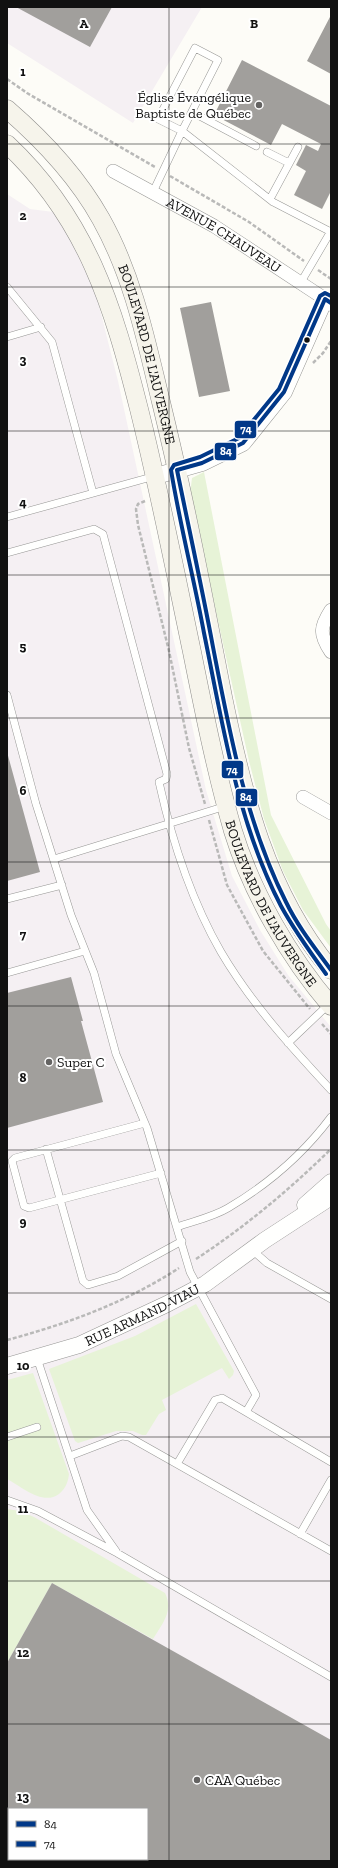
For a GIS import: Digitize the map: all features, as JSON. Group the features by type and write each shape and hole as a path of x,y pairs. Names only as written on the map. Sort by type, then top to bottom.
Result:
{"main road":[{"name":"BOULEVARD DE L'AUVERGNE","path":"7,109 53,151 72,175 102,220 121,260 140,316 177,470 231,736 254,826 268,865 284,898 301,927 331,970"},
{"name":"BOULEVARD DE L'AUVERGNE","path":"7,144 32,169 58,202 77,233 92,263 121,339 156,476 212,749 234,832 250,875 278,933 312,984 330,1005"}],"street":[{"name":"AVENUE CHAUVEAU","path":"113,171 214,226 302,282 328,301"},
{"path":"156,476 202,463 243,443 284,392 328,301"},
{"path":"328,647 322,632 323,623 331,610"},
{"path":"303,797 331,813"},
{"name":"RUE ARMAND-VIAU","path":"259,1245 331,1182"},
{"name":"RUE ARMAND-VIAU","path":"7,1366 37,1358 96,1338 168,1304 198,1288 331,1197"}],"lane":[{"path":"153,192 182,132 218,60 195,48 158,119 182,132 270,199 331,232 302,282"},
{"path":"192,112 256,146"},
{"path":"270,199 298,147"},
{"path":"268,152 289,163"},
{"path":"7,287 52,342 93,493"},
{"path":"7,337 40,327"},
{"path":"7,517 156,476"},
{"path":"7,553 94,529 103,534 167,774 166,779 159,782 168,824 199,910 222,952 246,990 288,1044 331,1090"},
{"path":"7,695 36,804 62,885 94,973 116,1054 144,1123 161,1174 190,1272 256,1395 246,1412"},
{"path":"54,859 227,806"},
{"path":"7,899 62,885"},
{"path":"7,973 86,951"},
{"path":"288,1044 330,1005"},
{"path":"177,1227 227,1208 262,1185 291,1160 322,1129 331,1117"},
{"path":"144,1123 15,1158 12,1162 24,1206 29,1208 161,1174"},
{"path":"46,1149 83,1282 88,1285 118,1276 182,1241"},
{"path":"259,1245 267,1264 331,1299"},
{"path":"37,1358 87,1510 117,1553"},
{"path":"177,1464 215,1400 222,1398 331,1462"},
{"path":"7,1437 36,1427"},
{"path":"70,1456 122,1436 129,1438 331,1551"},
{"path":"300,1534 331,1480"},
{"path":"7,1500 38,1511 117,1553 331,1677"}],"shaded area":[{"path":"7,7 202,7 133,123 7,43"},
{"path":"7,194 30,209 54,212 77,252 96,294 118,381 206,790 232,876 260,930 288,975 331,1027 331,1861 7,1861"}],"green space":[{"path":"204,472 271,815 326,924 331,931 331,948 303,910 283,871 264,819 249,761 190,494 192,478"},
{"path":"196,1304 234,1371 233,1375 229,1379 222,1368 162,1400 166,1410 159,1414 146,1435 133,1431 116,1431 78,1443 75,1441 49,1369 135,1336"},
{"path":"33,1373 69,1474 65,1487 59,1494 46,1498 39,1497 7,1479 7,1380"},
{"path":"7,1509 20,1511 34,1517 165,1593 168,1612 153,1639 52,1583 7,1663"}],"building":[{"path":"16,7 112,7 90,47"},
{"path":"331,15 331,74 307,61"},
{"path":"242,60 331,106 331,191 322,209 294,195 306,171 296,165 306,145 318,151 321,144 282,124 271,145 214,115"},
{"path":"211,302 230,391 199,397 180,308"},
{"path":"7,752 40,872 7,881"},
{"name":"Super C","path":"71,977 83,1021 81,1021 103,1102 7,1128 7,993"},
{"path":"52,1583 331,1740 331,1861 99,1861 98,1860 148,1860 148,1808 7,1808 7,1663"}],"transit line":[{"name":"74","path":"326,974 308,949 281,906 266,874 242,807 225,738 171,470 174,465 200,457 239,438 279,389 320,296 325,293 331,296"},
{"name":"84","path":"331,303 325,299 284,392 243,443 202,463 177,470 233,745 250,810 272,872 286,902 301,929 331,970"}],"place":[{"name":"Église Évangélique Baptiste de Québec","path":"259,105"},
{"name":"Super C","path":"49,1062"},
{"name":"CAA Québec","path":"197,1780"}]}
